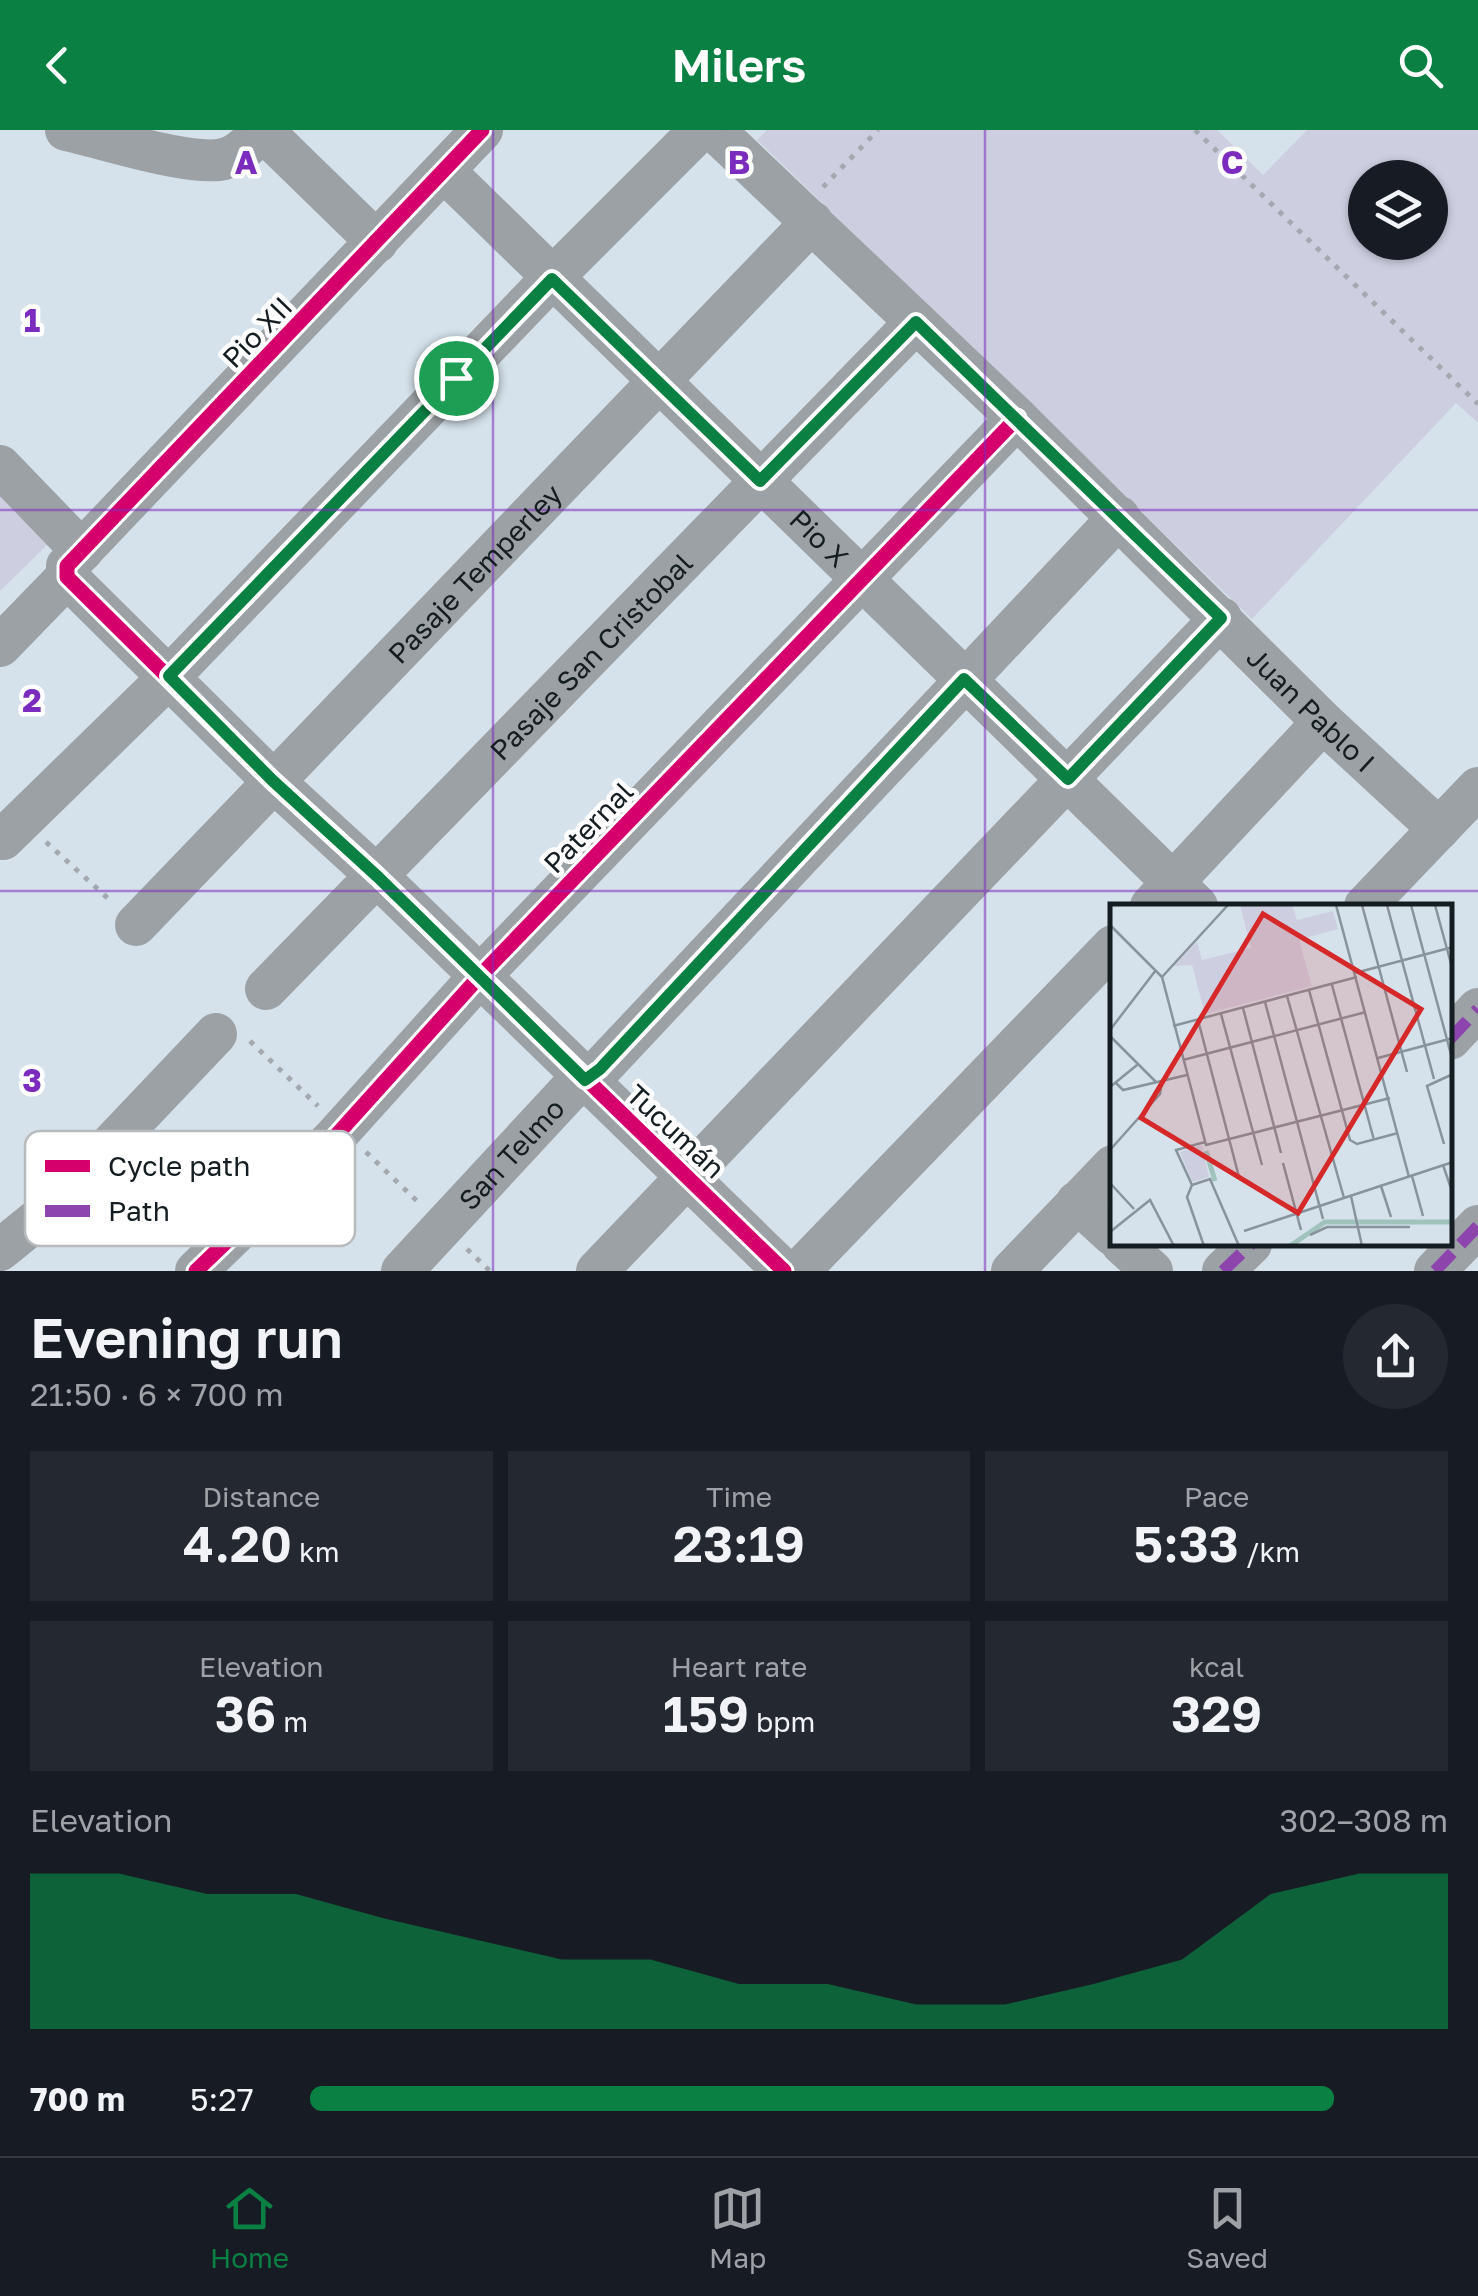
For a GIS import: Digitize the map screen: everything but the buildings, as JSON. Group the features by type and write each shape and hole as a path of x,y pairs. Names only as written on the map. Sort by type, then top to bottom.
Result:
{"street":[{"path":"66,130 190,158 220,160 251,143 262,130 378,242"},
{"name":"Pio XII","path":"0,646 72,564 481,130"},
{"path":"13,829 169,676 700,130"},
{"name":"Juan Pablo I","path":"714,130 1119,517 1323,722 1463,813"},
{"name":"Pio X","path":"444,171 1068,779 1174,898"},
{"name":"Pasaje Temperley","path":"136,924 656,381 806,216"},
{"name":"Pasaje San Cristobal","path":"266,989 916,322"},
{"name":"Paternal","path":"340,1131 479,977 1017,418"},
{"name":"Tucumán","path":"0,466 72,564 169,676 272,780 378,877 784,1271"},
{"name":"San Telmo","path":"402,1271 568,1092 613,1055 1119,517"},
{"path":"597,1271 1221,618"},
{"path":"1174,898 1323,722"},
{"path":"1367,904 1463,813"},
{"path":"800,1271 1110,949"},
{"path":"1453,1036 1478,1008"},
{"path":"124,1131 216,1034"},
{"path":"1012,1271 1110,1169"},
{"path":"1078,1202 1110,1232"},
{"path":"1434,1271 1478,1226"},
{"path":"0,1250 25,1230"},
{"name":"Paternal","path":"196,1271 222,1246"},
{"path":"1124,1246 1152,1271"},
{"path":"1223,1271 1249,1246"}],"path":[{"path":"806,216 878,130"},
{"path":"1194,130 1478,404"},
{"path":"13,829 136,924"}],"shaded area":[{"path":"767,130 1217,130 1263,175 1307,130 1478,130 1478,423 1456,403 1252,619 757,140"},
{"path":"0,495 50,542 0,591"}],"marked path":[{"path":"1453,1036 1478,1009"},
{"path":"1435,1271 1478,1226"},
{"path":"1223,1271 1249,1246"}],"cycle path":[{"path":"482,130 67,566 67,577 272,780 378,877 784,1271"},
{"path":"340,1131 479,977 1017,418"},
{"path":"196,1271 222,1246"}],"route":[{"path":"552,279 760,481 916,322 1221,618 1068,779 964,679 600,1069 585,1080 169,676 456,378 552,279"}]}
